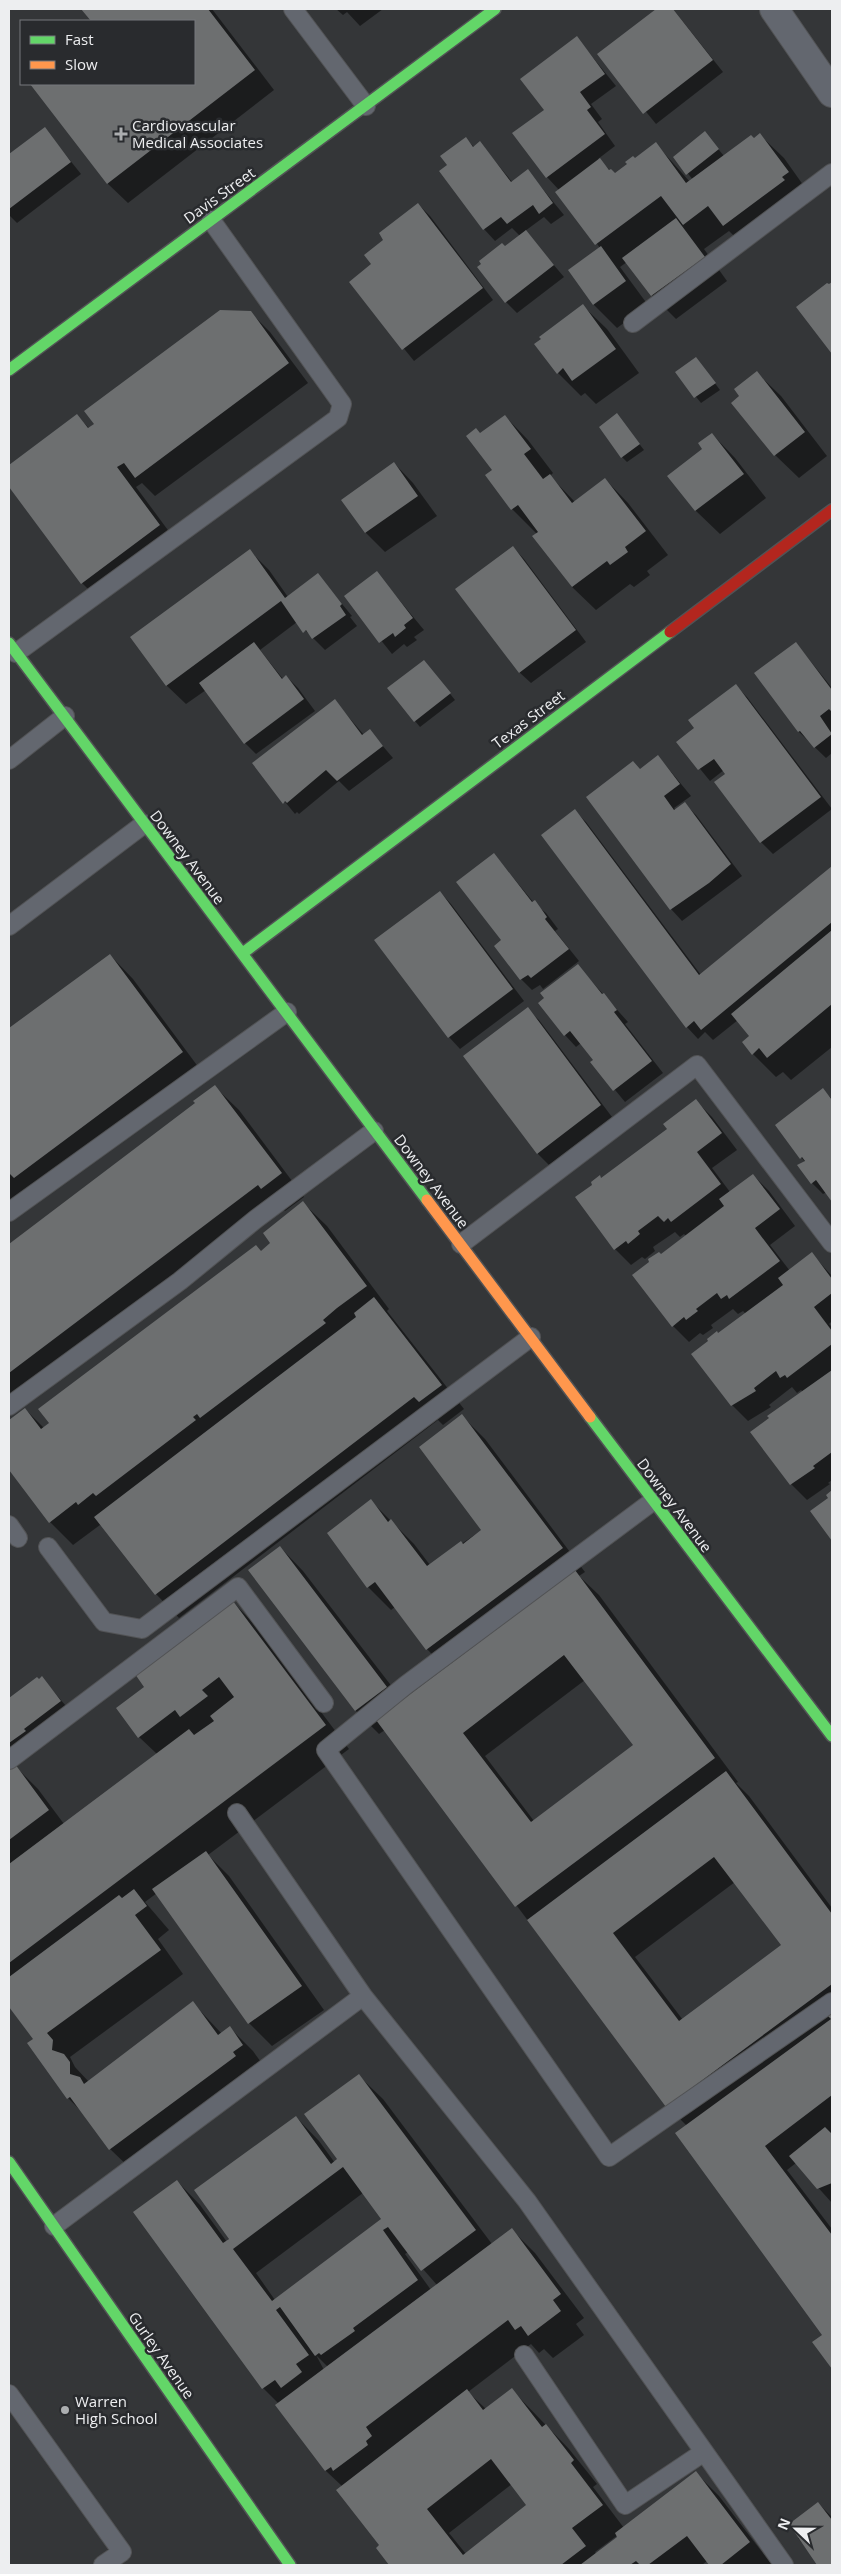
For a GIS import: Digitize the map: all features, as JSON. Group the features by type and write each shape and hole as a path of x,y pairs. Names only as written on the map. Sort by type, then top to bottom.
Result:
{"street":[{"name":"Davis Street","path":"9,370 495,9"},
{"path":"774,9 832,93"},
{"name":"Texas Street","path":"243,953 832,510"},
{"name":"Downey Avenue","path":"12,648 531,1336 653,1501 832,1736"},
{"name":"Gurley Avenue","path":"9,2162 290,2565"}],"lane":[{"path":"293,9 366,106"},
{"path":"633,323 832,174"},
{"path":"12,648 338,418 342,404 211,220"},
{"path":"9,760 65,716"},
{"path":"9,926 144,824"},
{"path":"9,1212 287,1012"},
{"path":"461,1244 697,1065 832,1243"},
{"path":"9,1406 180,1282 256,1219 374,1130"},
{"path":"48,1547 104,1622 142,1629 531,1336"},
{"path":"653,1501 406,1685 326,1750 609,2157 832,2002"},
{"path":"9,1760 238,1587 324,1703"},
{"path":"237,1813 363,1996 527,2201 784,2565"},
{"path":"54,2226 363,1996"},
{"path":"524,2355 625,2505 704,2452"},
{"path":"9,2394 122,2552 103,2565"}],"building":[{"name":"Cardiovascular Medical Associates","path":"81,9 208,9 255,70 107,184 31,85 195,85 195,20 90,20"},
{"path":"656,9 673,9 713,60 643,114 597,54"},
{"path":"577,36 605,74 580,92 591,107 587,110 605,134 546,178 512,133 544,110 520,79"},
{"path":"45,127 71,162 9,209 9,154"},
{"path":"705,131 719,149 686,175 673,157"},
{"path":"760,133 789,172 782,177 785,180 723,226 708,206 683,225 661,196 595,245 555,192 600,158 609,170 611,169 615,173 627,164 625,162 633,156 635,158 656,142 686,183 751,135 754,138"},
{"path":"466,137 473,147 480,141 511,182 528,169 553,203 539,214 533,205 507,224 501,217 483,230 439,171 447,165 440,156"},
{"path":"418,203 483,288 402,350 349,282 371,264 364,255 383,240 379,233"},
{"path":"676,218 705,257 651,296 622,258"},
{"path":"526,230 554,265 505,303 477,267 481,264 479,261 502,243 505,246"},
{"path":"601,246 626,281 593,305 568,270"},
{"path":"832,282 832,354 796,307 827,283"},
{"path":"583,304 616,349 572,381 563,368 557,374 534,344 541,339 539,337"},
{"path":"220,310 251,311 289,363 135,478 124,463 117,467 160,525 81,584 9,487 9,465 77,414 88,428 94,424 84,411"},
{"path":"696,357 716,383 694,398 675,372"},
{"path":"757,371 805,432 774,456 731,403 739,396 734,389"},
{"path":"617,413 640,444 621,458 599,427"},
{"path":"505,415 531,449 524,454 543,479 550,474 572,503 605,478 646,531 625,547 628,552 610,565 607,561 572,587 532,536 538,532 518,505 511,510 485,475 492,470 466,436 476,428 480,433"},
{"path":"712,433 744,474 695,511 667,476 702,449 698,443"},
{"path":"394,462 418,496 365,533 341,500"},
{"path":"513,546 576,630 519,673 455,589"},
{"path":"250,549 285,598 318,573 342,604 340,606 346,615 312,639 306,630 303,633 281,601 166,686 130,637"},
{"path":"377,571 413,618 404,625 406,628 395,637 393,633 379,643 344,596"},
{"path":"254,642 282,679 286,675 304,699 244,744 199,683"},
{"path":"796,642 832,690 832,712 829,709 820,716 832,734 814,748 800,731 798,732 754,673"},
{"path":"424,660 451,693 414,722 387,688"},
{"path":"736,684 821,797 760,843 714,782 725,774 714,759 698,770 676,742 694,728 688,720"},
{"path":"335,699 362,735 370,729 383,746 337,781 326,770 287,803 285,801 283,804 252,763"},
{"path":"658,755 680,784 664,796 674,810 685,802 731,864 709,883 670,910 586,797 633,761 640,769"},
{"path":"575,809 699,975 832,866 832,922 701,1030 694,1021 686,1028 541,835"},
{"path":"494,853 532,902 535,900 547,917 545,919 569,949 531,978 528,975 520,980 494,946 501,940 456,882"},
{"path":"440,891 513,989 448,1038 374,940"},
{"path":"832,930 832,1004 767,1058 759,1048 752,1055 742,1042 749,1036 731,1014"},
{"path":"110,954 183,1052 14,1178 9,1173 9,1028"},
{"path":"578,964 617,1010 614,1012 652,1061 613,1091 590,1062 593,1060 570,1031 564,1036 538,1003 544,998 540,993"},
{"path":"528,1007 601,1105 537,1154 463,1056"},
{"path":"215,1085 282,1173 261,1189 258,1185 9,1373 9,1244 195,1103 193,1101"},
{"path":"823,1088 832,1100 832,1202 816,1180 811,1184 797,1165 805,1161 802,1157 800,1159 775,1125"},
{"path":"696,1099 722,1133 697,1152 721,1184 671,1222 668,1218 664,1222 658,1216 638,1231 640,1234 628,1244 626,1241 614,1250 575,1197 592,1185 591,1182 600,1175 601,1178 667,1129 663,1124"},
{"path":"753,1174 780,1209 755,1228 780,1261 729,1299 727,1295 721,1299 717,1293 696,1309 698,1311 686,1320 684,1317 672,1327 632,1275 649,1262 648,1259 659,1252 661,1254 724,1206 719,1199"},
{"path":"303,1201 367,1286 323,1320 326,1323 200,1418 197,1414 193,1417 196,1420 96,1496 93,1493 78,1505 76,1502 49,1523 9,1470 9,1420 25,1408 41,1429 49,1423 38,1409 256,1245 261,1251 270,1243 263,1233"},
{"path":"812,1252 832,1279 832,1293 814,1307 832,1331 832,1344 787,1378 785,1375 780,1378 776,1371 754,1388 756,1391 731,1406 691,1354 708,1341 707,1339 717,1331 718,1333 783,1285 778,1278"},
{"path":"374,1297 442,1385 419,1402 414,1397 155,1595 94,1517 356,1317 354,1313"},
{"path":"832,1370 832,1452 813,1466 815,1468 790,1485 750,1432 769,1418 767,1416"},
{"path":"462,1414 563,1548 426,1650 375,1582 367,1588 327,1533 371,1499 388,1522 391,1519 427,1566 461,1541 463,1544 481,1530 419,1447"},
{"path":"832,1490 832,1541 810,1511 828,1498 826,1495"},
{"path":"280,1546 387,1687 355,1711 248,1570"},
{"path":"575,1570 715,1758 515,1907 376,1720","holes":["564,1655 633,1745 531,1822 463,1733"]},
{"path":"233,1601 326,1725 9,1963 9,1864 189,1729 194,1735 214,1721 210,1716 234,1697 219,1677 202,1690 208,1696 180,1717 175,1710 138,1738 116,1708 144,1687 135,1674"},
{"path":"42,1676 61,1701 9,1743 9,1698 37,1677 39,1679"},
{"path":"15,1764 49,1810 9,1840 9,1769"},
{"path":"726,1771 832,1914 832,1984 666,2107 527,1920","holes":["714,1857 781,1945 679,2021 613,1933"]},
{"path":"206,1851 302,1986 248,2024 152,1889"},
{"path":"134,1889 147,1906 135,1915 161,1950 47,2033 53,2040 52,2050 64,2054 70,2062 70,2074 80,2077 84,2084 193,2001 218,2035 230,2026 243,2045 233,2052 236,2056 109,2150 70,2097 67,2099 27,2043 33,2039 9,2007 9,1977 119,1895 122,1898"},
{"path":"832,2013 832,2095 765,2146 832,2235 832,2369 812,2342 822,2335 675,2133 831,2019 828,2016"},
{"path":"359,2074 476,2230 421,2271 388,2227 383,2230 418,2280 353,2328 355,2331 321,2355 319,2353 315,2356 280,2307 276,2310 309,2355 296,2364 302,2372 281,2388 275,2380 262,2389 133,2212 177,2180 223,2243 229,2239 194,2190 296,2116 331,2164 337,2159 304,2114","holes":["343,2167 381,2219 272,2301 233,2249"]},
{"path":"825,2127 832,2134 832,2183 817,2189 789,2156"},
{"path":"512,2228 561,2294 553,2300 561,2311 528,2336 521,2326 515,2330 508,2320 366,2427 372,2436 366,2441 368,2445 333,2471 331,2467 325,2471 275,2405"},
{"path":"512,2388 542,2427 546,2424 574,2460 571,2463 603,2505 572,2528 586,2546 561,2565 389,2565 376,2548 379,2545 336,2490 467,2389 483,2410","holes":["491,2459 526,2505 463,2555 427,2509"]},
{"path":"696,2471 750,2542 721,2565 709,2565 687,2536 648,2565 640,2565 636,2561 630,2565 580,2565 617,2537 615,2533"},
{"path":"818,2502 832,2520 832,2565 817,2565 789,2524"}],"traffic: fast":[{"path":"9,370 495,9"},
{"path":"243,953 670,632"},
{"path":"9,643 427,1200"},
{"path":"590,1417 832,1736"},
{"path":"9,2162 290,2565"}],"traffic: slow":[{"path":"427,1200 590,1417"}],"traffic: jam":[{"path":"670,632 832,510"}],"place":[{"name":"Cardiovascular Medical Associates","path":"121,134"},
{"name":"Warren High School","path":"65,2410"}]}
